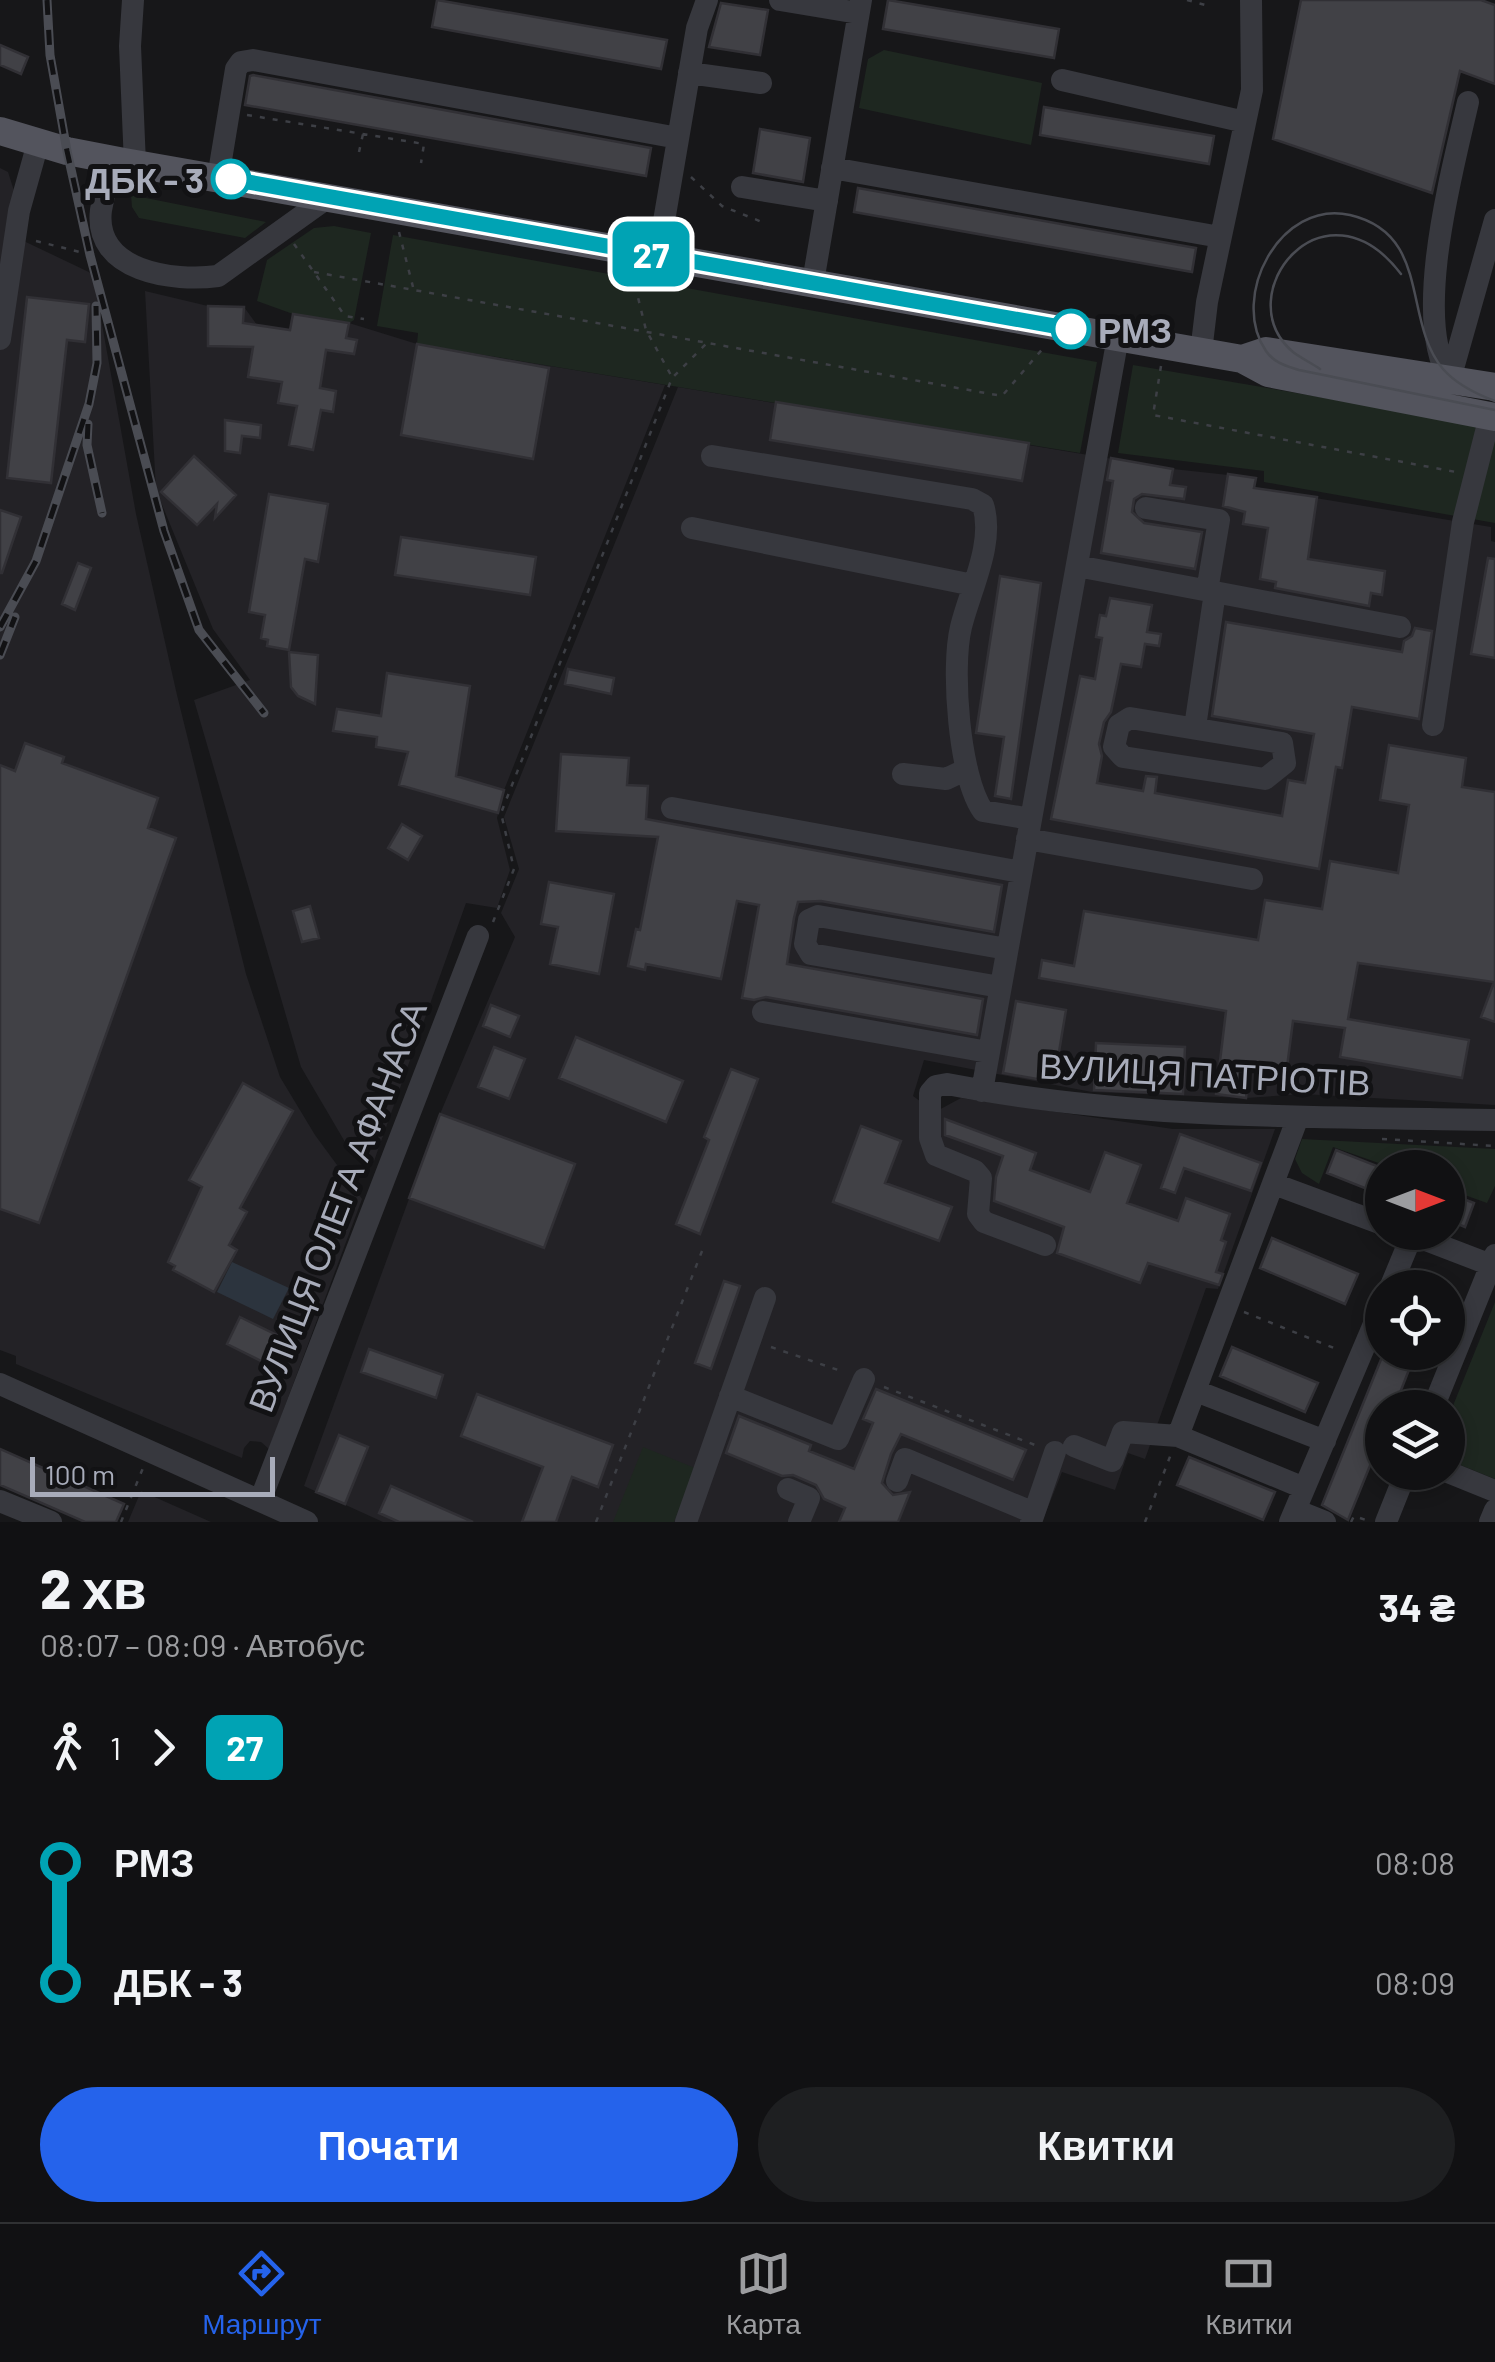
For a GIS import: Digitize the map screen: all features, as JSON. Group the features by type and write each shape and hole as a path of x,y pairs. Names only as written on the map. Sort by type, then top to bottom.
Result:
{"main road":[{"path":"0,130 38,143 130,163 1242,359 1268,373 1493,416"},
{"path":"1242,359 1266,351 1495,387"}],"street":[{"path":"133,0 130,163 108,186 100,222 113,252 125,263 150,272 200,278 218,276 328,198"},
{"path":"658,256 697,28 707,0"},
{"path":"780,0 859,6 813,282"},
{"path":"1200,352 1252,90 1252,0"},
{"path":"218,178 236,69 241,62 253,60 678,138"},
{"path":"689,73 760,82"},
{"path":"1062,80 1245,122"},
{"path":"1450,379 1444,370 1439,343 1434,283 1444,210 1468,102"},
{"path":"0,339 11,222 38,143"},
{"path":"832,168 1220,237"},
{"path":"742,186 827,201"},
{"path":"1450,379 1494,224"},
{"path":"982,1091 1118,337"},
{"path":"1434,725 1464,522 1493,416"},
{"path":"712,456 983,505 984,544 960,631 955,672 967,769 975,800 983,811 1029,829 1252,879"},
{"path":"1146,508 1218,520 1194,727"},
{"path":"692,528 973,585"},
{"path":"1076,566 1400,627"},
{"path":"1130,718 1194,727 1282,742 1285,763 1265,779 1122,757 1114,747 1119,725 1130,718"},
{"path":"903,774 946,779 967,769"},
{"path":"672,808 1021,872"},
{"path":"1000,988 811,954 805,944 809,920 818,916 1007,949"},
{"name":"ВУЛИЦЯ ОЛЕГА АФАНАСА","path":"260,1501 478,936"},
{"path":"763,1012 988,1052"},
{"name":"ВУЛИЦЯ ПАТРІОТІВ","path":"1045,1244 984,1222 978,1214 981,1178 975,1171 936,1155 930,1138 930,1093 936,1086 948,1084 1078,1106 1298,1117 1495,1120"},
{"path":"1178,1436 1298,1117"},
{"path":"1274,1184 1365,1218"},
{"path":"1440,1390 1493,1260 1461,1250"},
{"path":"686,1522 766,1298"},
{"path":"1296,1507 1365,1346"},
{"path":"730,1396 838,1439 864,1379"},
{"path":"0,1384 307,1522"},
{"path":"1196,1391 1325,1441"},
{"path":"897,1481 906,1459 1033,1517 1064,1449 1112,1460 1123,1432 1178,1436 1325,1522"},
{"path":"1465,1479 1495,1491"},
{"path":"788,1490 808,1498 799,1522"},
{"path":"1386,1522 1399,1490"},
{"path":"0,1500 51,1522"},
{"path":"1490,1522 1495,1510"}],"path":[{"path":"1187,0 1206,4 1206,0"},
{"path":"229,112 424,144 421,162"},
{"path":"359,152 363,134"},
{"path":"686,173 722,206 762,222"},
{"path":"11,222 90,255 113,252"},
{"path":"398,231 414,289"},
{"path":"290,239 345,316 364,319"},
{"path":"314,272 1002,396 1046,345"},
{"path":"632,273 646,330 672,378"},
{"path":"478,936 495,920 514,869 501,813 672,378 708,342"},
{"path":"1161,365 1154,416 1475,476"},
{"path":"1366,1138 1495,1146"},
{"path":"596,1522 704,1246"},
{"path":"1229,1306 1360,1358"},
{"path":"751,1340 1064,1449"},
{"path":"1145,1522 1178,1436"},
{"path":"120,1522 144,1467"},
{"path":"1351,1522 1354,1516 1367,1521"}],"shaded area":[{"path":"884,50 1042,83 1031,145 859,108 868,59"},
{"path":"0,168 8,172 16,197 7,233 93,274 136,514 246,974 280,1077 315,1135 362,1199 269,1449 261,1442 250,1441 242,1458 16,1364 16,1356 0,1350"},
{"path":"131,195 266,222 245,238 139,218"},
{"path":"334,226 371,233 354,320 349,323 293,314 257,301 267,260 314,228"},
{"path":"393,235 1097,362 1080,453 417,344 418,333 377,326"},
{"path":"145,291 208,306 244,307 257,325 290,330 293,314 349,323 417,344 665,385 504,790 497,818 510,870 497,908 466,903 374,1161 345,1142 301,1067 194,700 250,680 213,629 156,490"},
{"path":"1133,365 1495,427 1495,523 1264,482 1264,471 1118,453"},
{"path":"678,387 1173,469 1256,478 1255,488 1491,527 1491,541 1495,542 1495,1105 1303,1094 1246,1098 1092,1092 924,1060 913,1096 935,1112 961,1098 1173,1129 1275,1129 1218,1289 1206,1288 1145,1459 1128,1453 1115,1490 1062,1472 1042,1522 383,1522 304,1486 440,1114 515,937 501,913 519,869 504,817"},
{"path":"1302,1139 1495,1149 1495,1186 1487,1203 1465,1195 1465,1150 1365,1150 1365,1158 1333,1147 1319,1184 1302,1173 1295,1159"},
{"path":"232,1262 289,1288 273,1319 217,1292"},
{"path":"1495,1302 1495,1479 1465,1467 1465,1390 1459,1390"},
{"path":"643,1447 695,1468 674,1522 613,1522"},
{"path":"141,1491 211,1522 128,1522"}],"building":[{"path":"437,0 667,40 661,69 432,27"},
{"path":"888,0 1059,29 1054,58 883,29"},
{"path":"1301,0 1481,0 1495,5 1495,84 1460,71 1432,193 1273,139"},
{"path":"721,3 768,10 760,55 709,47"},
{"path":"0,45 28,57 21,74 0,65"},
{"path":"253,75 651,148 646,176 245,105"},
{"path":"1044,107 1214,136 1209,164 1040,135"},
{"path":"760,129 810,138 803,182 753,173"},
{"path":"858,188 1196,248 1192,272 854,212"},
{"path":"27,297 89,304 85,342 67,340 51,483 7,478"},
{"path":"208,306 244,307 243,323 290,330 293,314 349,323 346,338 357,340 354,354 326,350 320,388 336,391 333,412 321,410 313,450 289,445 297,406 278,403 282,382 248,377 253,347 208,346"},
{"path":"417,344 549,368 533,459 401,435"},
{"path":"776,402 1029,443 1022,481 770,440"},
{"path":"225,420 261,425 260,438 242,436 240,453 225,451"},
{"path":"194,456 236,495 215,518 217,504 197,525 161,492"},
{"path":"1111,458 1173,469 1170,485 1186,487 1184,499 1142,494 1134,499 1132,512 1144,523 1202,532 1195,569 1101,553 1113,481 1107,480"},
{"path":"1228,474 1256,478 1254,488 1317,497 1308,559 1385,571 1382,595 1371,593 1369,606 1275,588 1276,582 1260,579 1268,528 1243,524 1245,512 1223,506"},
{"path":"269,494 328,504 318,562 305,559 289,650 267,646 268,640 261,638 265,615 249,612"},
{"path":"0,510 21,517 2,573 0,573"},
{"path":"401,537 536,557 530,595 395,575"},
{"path":"1488,558 1495,559 1495,658 1471,654"},
{"path":"78,563 91,568 75,610 62,604"},
{"path":"1000,576 1041,583 1011,799 995,796 1004,737 976,733"},
{"path":"1110,598 1152,605 1147,632 1161,634 1159,646 1145,644 1141,667 1121,664 1111,712 1104,722 1099,744 1102,756 1097,783 1143,791 1146,776 1157,777 1155,793 1282,816 1288,780 1305,783 1314,734 1212,716 1226,622 1402,652 1404,641 1415,628 1432,631 1419,719 1352,707 1342,768 1336,767 1319,869 1051,819 1080,676 1095,679 1102,638 1096,637 1100,615 1106,616"},
{"path":"289,652 318,655 315,704 298,696 291,687"},
{"path":"568,669 614,678 611,694 565,684"},
{"path":"387,673 470,686 456,776 504,790 498,813 399,785 408,752 376,747 377,737 333,731 337,709 381,716"},
{"path":"25,743 64,757 62,763 158,798 148,828 176,838 39,1223 0,1209 0,765 15,771"},
{"path":"1389,745 1466,758 1462,787 1495,792 1495,1022 1481,1017 1494,982 1358,963 1348,1019 1469,1040 1462,1078 1340,1057 1345,1028 1293,1021 1286,1075 1249,1070 1246,1098 1216,1094 1226,1011 1039,978 1042,960 1074,966 1084,911 1258,940 1265,900 1322,909 1330,861 1398,873 1409,805 1380,800"},
{"path":"561,754 629,758 627,785 648,786 646,819 1002,885 994,932 821,901 798,902 794,918 787,964 983,999 977,1035 766,997 742,998 759,905 737,901 721,979 646,964 645,970 628,966 636,929 640,930 658,837 556,831"},
{"path":"402,824 422,836 408,860 388,848"},
{"path":"549,882 614,894 599,974 550,964 558,927 541,924"},
{"path":"310,906 319,938 302,942 293,911"},
{"path":"1016,1001 1066,1010 1054,1082 1003,1073"},
{"path":"491,1005 519,1016 510,1037 483,1026"},
{"path":"576,1037 683,1081 666,1122 559,1078"},
{"path":"1096,1043 1185,1047 1183,1094 1094,1090"},
{"path":"494,1047 525,1059 509,1099 478,1087"},
{"path":"731,1069 758,1079 700,1234 676,1224 709,1140 704,1137"},
{"path":"243,1083 293,1111 240,1208 247,1212 229,1245 237,1250 214,1292 173,1270 175,1266 168,1262 202,1187 189,1180"},
{"path":"440,1114 575,1164 544,1248 409,1198"},
{"path":"945,1119 1036,1153 1030,1170 1090,1192 1105,1152 1141,1165 1127,1203 1178,1221 1186,1198 1230,1214 1216,1272 1223,1274 1219,1285 1148,1263 1140,1283 1057,1253 1064,1227 994,1201 1003,1156 945,1135"},
{"path":"861,1126 901,1141 885,1183 952,1207 939,1241 833,1202"},
{"path":"1180,1134 1261,1163 1251,1191 1184,1168 1175,1193 1161,1188"},
{"path":"1336,1150 1365,1161 1365,1188 1327,1173"},
{"path":"1465,1200 1474,1203 1465,1227"},
{"path":"1272,1238 1358,1274 1345,1304 1260,1268"},
{"path":"724,1281 740,1286 711,1369 695,1363"},
{"path":"240,1317 287,1340 273,1367 227,1344"},
{"path":"1232,1347 1318,1383 1305,1412 1220,1376"},
{"path":"369,1349 443,1375 436,1398 361,1372"},
{"path":"1377,1370 1409,1370 1401,1390 1369,1390"},
{"path":"876,1389 1026,1450 1013,1480 901,1434 882,1483 893,1495 910,1492 898,1522 839,1522 845,1508 824,1499 816,1485 726,1453 739,1416 811,1445 809,1451 854,1469 873,1423 863,1419"},
{"path":"477,1394 613,1445 598,1487 572,1477 556,1522 522,1522 543,1467 461,1436"},
{"path":"1365,1399 1365,1478 1348,1520 1322,1505"},
{"path":"339,1435 368,1447 345,1504 316,1492"},
{"path":"0,1449 124,1504 116,1522 85,1522 0,1485"},
{"path":"1189,1457 1275,1492 1263,1520 1177,1485"},
{"path":"391,1486 473,1522 399,1522 379,1513"}],"tram line":[{"path":"1495,401 1467,388 1443,369 1423,327 1405,259 1393,240 1376,225 1350,215 1325,214 1302,222 1283,237 1268,257 1258,280 1256,329 1266,351 1277,361 1299,370 1495,410"},
{"path":"1320,369 1293,352 1275,328 1271,302 1277,276 1293,254 1315,239 1342,236 1372,246 1401,274"}],"railway":[{"path":"47,0 50,55 67,151 90,255 164,531 199,630 264,713"},
{"path":"0,627 36,561 89,404 97,363 96,306"},
{"path":"88,424 87,445 102,513"},
{"path":"0,655 15,617"}],"bus line":[{"name":"27","path":"231,179 1071,329"}],"place":[{"name":"ДБК - 3","path":"231,179"},
{"name":"РМЗ","path":"1071,329"}]}
